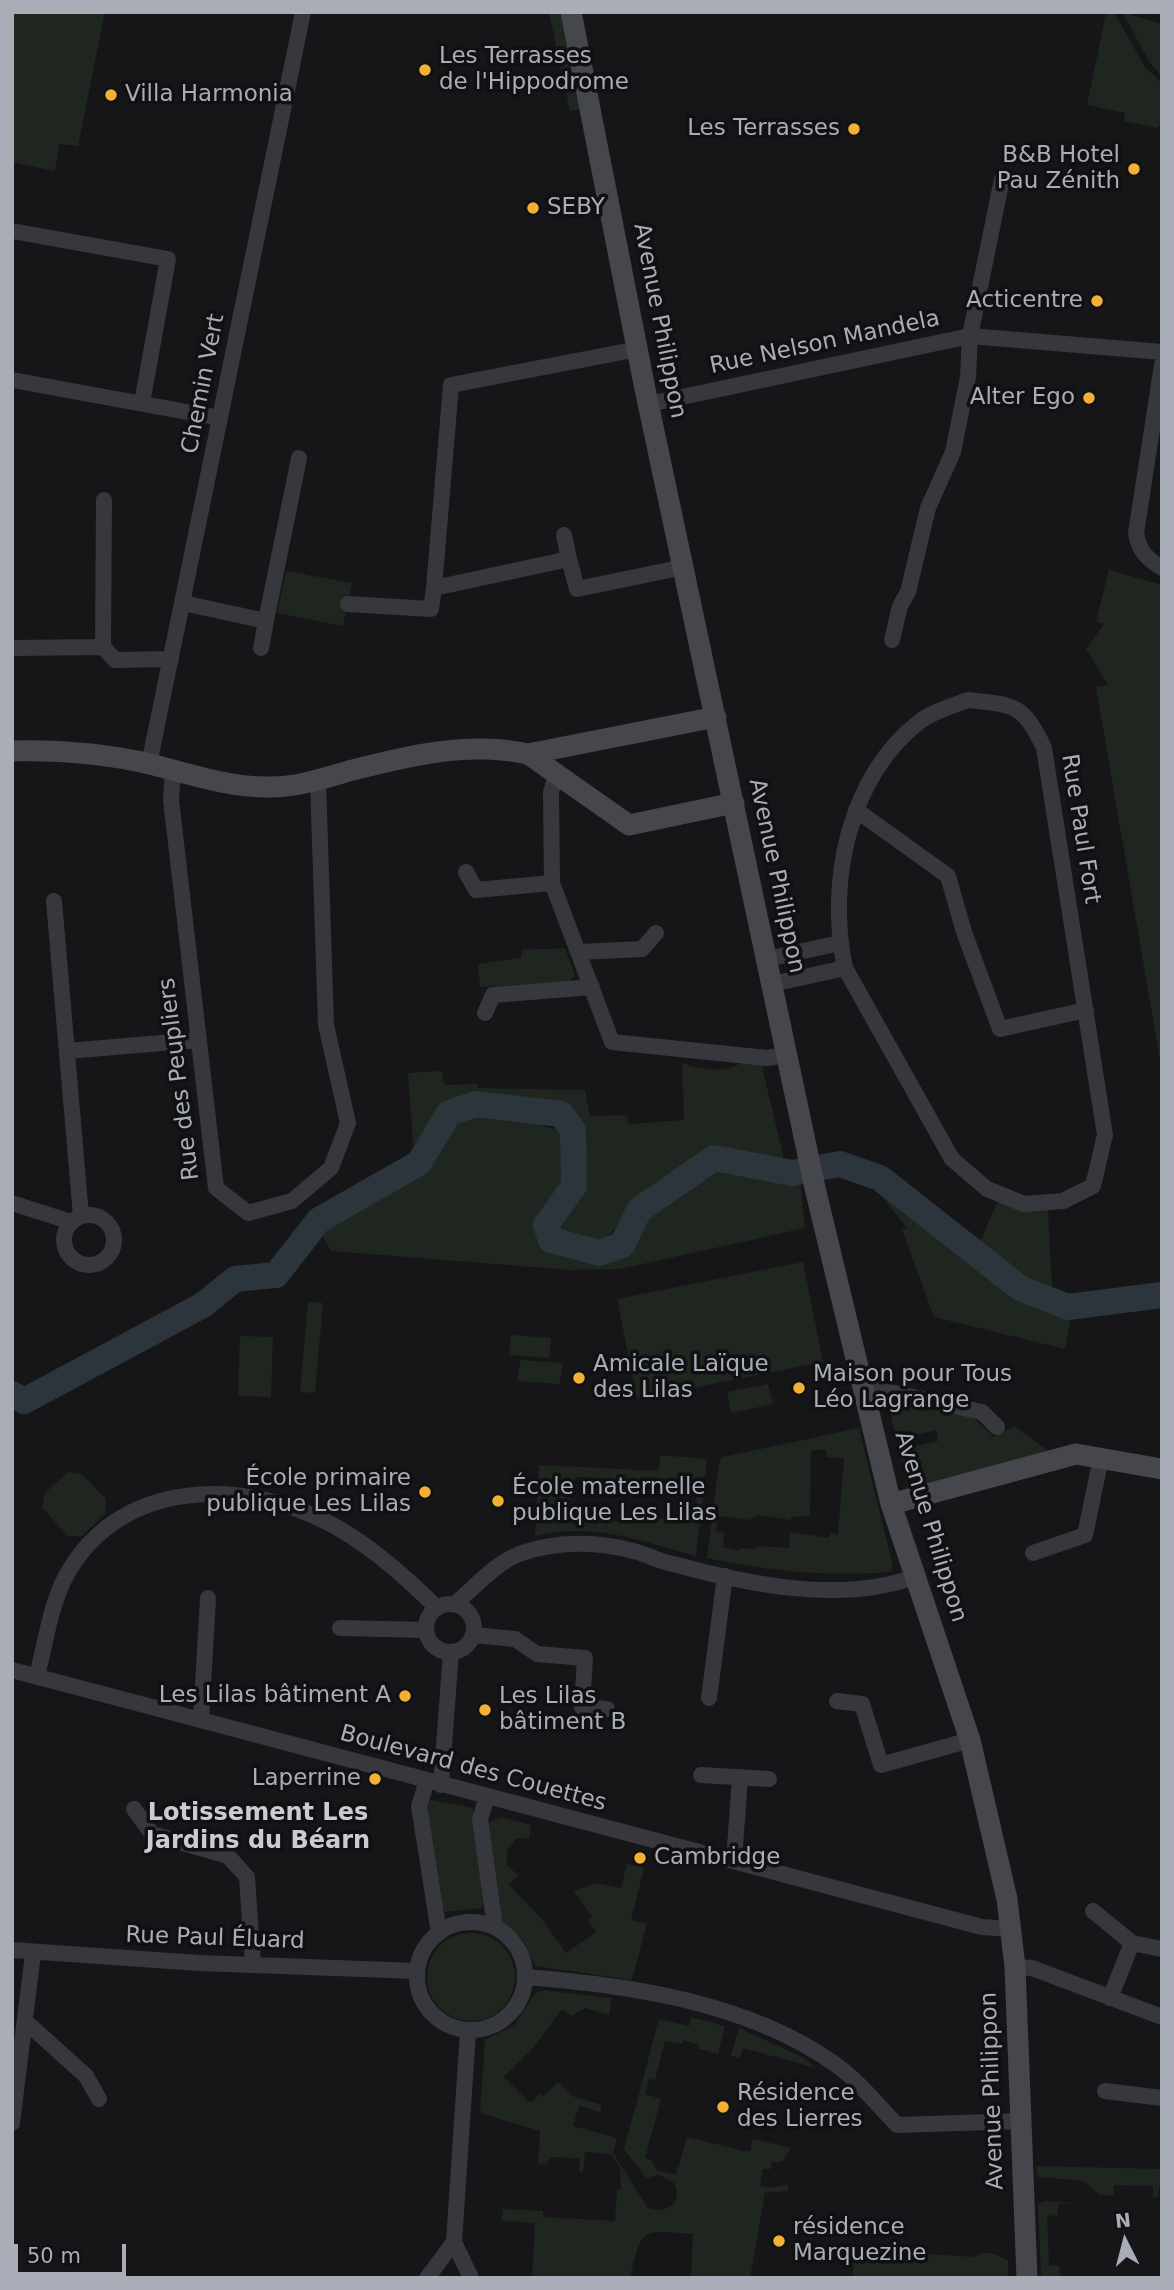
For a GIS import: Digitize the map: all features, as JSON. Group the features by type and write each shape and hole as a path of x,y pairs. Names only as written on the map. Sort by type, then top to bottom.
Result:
{"street":[{"name":"Chemin Vert","path":"149,764 303,12"},
{"name":"Avenue Philippon","path":"571,12 649,404 816,1188 891,1503 970,1740 1011,1929 1015,1967 1027,2278"},
{"name":"Rue Nelson Mandela","path":"892,640 900,606 908,592 928,508 953,452 968,377 970,336 1002,179"},
{"path":"12,231 168,259 142,403"},
{"name":"Rue Nelson Mandela","path":"649,404 970,336 1162,352"},
{"path":"348,604 431,609 451,385 638,349"},
{"path":"1162,365 1136,533 1138,545 1147,558 1162,569"},
{"path":"12,380 220,418"},
{"path":"261,648 299,458"},
{"path":"104,500 103,647 116,660 171,659"},
{"path":"564,535 577,589 684,567"},
{"path":"433,588 569,559"},
{"path":"183,603 266,621"},
{"path":"12,648 103,647"},
{"name":"Rue Paul Fort","path":"968,699 1004,704 1029,718 1044,748 1105,1135 1093,1186 1063,1201 1024,1204 987,1189 952,1159 845,968 840,943 837,894 856,810 866,785 890,749 921,720 968,699"},
{"path":"12,751 101,756 271,788 318,780 409,755 459,750 509,750 528,754 716,716"},
{"path":"528,754 629,825 734,803"},
{"name":"Rue des Peupliers","path":"173,771 170,800 216,1188 248,1213 292,1200 331,1168 348,1122 326,1025 318,780"},
{"path":"556,776 551,793 552,883 612,1042 767,1058 788,1055"},
{"path":"856,810 948,876 964,932 1000,1029 1086,1010"},
{"path":"466,872 476,890 552,883"},
{"path":"12,1203 76,1219 67,1051 54,901"},
{"path":"580,952 642,949 656,933"},
{"path":"767,959 840,943"},
{"path":"772,984 845,968"},
{"path":"485,1013 493,995 592,987"},
{"path":"67,1051 198,1040"},
{"path":"865,1391 881,1390 982,1412 997,1427"},
{"path":"891,1503 1076,1454 1162,1469"},
{"path":"1032,1553 1085,1535 1101,1458"},
{"path":"37,1676 57,1601 69,1570 79,1556 102,1531 127,1512 151,1502 183,1495 222,1494 260,1499 308,1513 370,1549 437,1608"},
{"path":"455,1604 463,1607 473,1619 473,1635 465,1647 451,1652 433,1645 426,1630 428,1618 437,1608 455,1604 497,1566 521,1553 550,1545 588,1544 631,1550 669,1563 774,1584 844,1590 889,1586 914,1577"},
{"path":"709,1698 725,1576"},
{"path":"201,1719 208,1598"},
{"path":"340,1628 426,1630"},
{"path":"473,1635 515,1639 537,1654 585,1658 582,1707 607,1709"},
{"path":"439,1933 419,1806 434,1783 451,1652"},
{"name":"Boulevard des Couettes","path":"12,1670 982,1927 1011,1929"},
{"path":"837,1701 862,1704 881,1765 970,1740"},
{"path":"701,1775 769,1779"},
{"path":"734,1861 740,1777"},
{"path":"487,1797 481,1819 495,1927"},
{"path":"135,1809 152,1834 228,1856 247,1877 253,1963"},
{"path":"1093,1911 1132,1943 1162,1949"},
{"path":"466,1922 495,1927 518,1947 526,1977 523,1995 513,2011 499,2023 468,2031 452,2027 436,2018 425,2005 418,1989 417,1971 428,1944 439,1933 466,1922"},
{"path":"1111,1998 1132,1943"},
{"name":"Rue Paul Éluard","path":"12,1951 417,1971"},
{"path":"12,2123 33,1954"},
{"path":"1015,1967 1032,1968 1162,2017"},
{"path":"526,1977 635,1990 737,2016 790,2038 834,2063 897,2125 1021,2121"},
{"path":"25,2021 86,2076 99,2099"},
{"path":"468,2031 454,2242 471,2278"},
{"path":"1105,2091 1162,2098"},
{"path":"427,2278 454,2242"}],"shaded area":[{"path":"12,12 105,12 78,146 59,144 55,171 12,162"},
{"path":"549,12 560,12 582,109 570,111"},
{"path":"1106,13 1115,14 1145,67 1162,84 1162,115 1158,128 1124,121 1125,113 1087,105"},
{"path":"1123,13 1162,24 1162,76 1150,63"},
{"path":"1109,570 1162,585 1162,1072 1096,687 1108,685 1086,649 1104,624 1096,622"},
{"path":"286,571 352,583 343,626 277,613"},
{"path":"565,948 575,975 569,982 480,987 478,964 521,958 522,950"},
{"path":"742,1062 761,1062 785,1164 730,1151 707,1152 637,1199 603,1244 587,1244 557,1234 555,1227 577,1195 583,1170 581,1134 574,1114 568,1107 472,1097 439,1110 428,1137 414,1157 408,1073 442,1071 444,1085 477,1084 478,1088 585,1090 590,1116 627,1115 629,1124 684,1120 682,1063 713,1070 729,1068"},
{"path":"481,1113 540,1117 544,1127 563,1130 565,1176 539,1221 541,1244 567,1258 597,1262 616,1256 667,1199 697,1175 715,1166 736,1166 779,1179 800,1180 805,1228 620,1269 571,1270 331,1251 319,1230 411,1177 431,1160 449,1127 466,1116"},
{"path":"878,1192 995,1276 1023,1300 1065,1313 1070,1323 1065,1349 934,1317 902,1230 907,1228"},
{"path":"998,1200 1048,1210 1052,1287 1058,1293 1032,1285 979,1245"},
{"path":"803,1262 823,1362 637,1399 617,1299"},
{"path":"308,1302 323,1303 315,1393 300,1392"},
{"path":"511,1335 551,1338 549,1358 509,1355"},
{"path":"240,1336 273,1337 271,1397 238,1396"},
{"path":"520,1360 562,1363 560,1384 518,1381"},
{"path":"768,1384 773,1404 731,1413 727,1392"},
{"path":"887,1395 969,1414 994,1437 1014,1426 1050,1452 908,1491 899,1450 938,1441 936,1430 896,1439"},
{"path":"859,1428 893,1566 891,1572 798,1572 707,1558 719,1462 723,1457","holes":["811,1450 826,1450 826,1457 844,1459 838,1534 830,1533 829,1538 790,1532 789,1548 757,1546 756,1549 740,1548 739,1551 723,1547 724,1532 716,1531 718,1516 750,1520 758,1515 791,1520 791,1517 810,1516"]},
{"path":"660,1455 706,1459 706,1474 698,1481 658,1478 642,1482 575,1477 574,1484 570,1484 571,1519 646,1523 647,1507 654,1507 654,1517 680,1522 681,1519 688,1519 689,1504 696,1504 697,1490 703,1495 696,1556 636,1539 598,1532 558,1532 535,1536 539,1465 659,1471"},
{"path":"68,1472 82,1474 106,1499 105,1514 82,1536 68,1536 42,1508 45,1493"},
{"path":"431,1800 473,1808 486,1900 481,1908 444,1912 425,1808"},
{"path":"501,1817 531,1825 529,1838 516,1839 507,1849 507,1865 518,1875 509,1885 542,1919 566,1953 596,1932 588,1920 592,1917 574,1891 597,1883 621,1888 627,1864 644,1868 631,1920 647,1924 632,1980 535,1966 523,1940 502,1923 487,1824"},
{"path":"471,1933 488,1936 502,1946 512,1960 515,1977 512,1994 502,2008 488,2018 471,2021 454,2018 440,2008 430,1994 427,1977 430,1960 440,1946 454,1936"},
{"path":"543,1990 612,1998 609,2015 585,2008 571,2016 562,2009 534,2047 504,2077 530,2103 540,2094 543,2096 558,2082 572,2096 602,2105 600,2112 579,2106 573,2126 617,2138 613,2153 648,2208 667,2208 677,2196 674,2183 659,2175 646,2178 624,2149 659,2019 689,2026 691,2017 725,2026 718,2054 699,2049 699,2045 683,2040 682,2044 665,2041 655,2080 649,2079 645,2094 661,2099 645,2158 651,2160 657,2170 676,2175 687,2137 744,2151 750,2151 753,2139 791,2148 782,2162 771,2162 771,2169 763,2169 760,2186 770,2188 787,2184 789,2191 765,2193 750,2278 691,2278 693,2234 662,2232 646,2235 641,2241 630,2278 532,2278 535,2223 502,2221 503,2209 543,2211 543,2217 615,2221 617,2190 621,2190 620,2167 611,2154 585,2152 583,2173 579,2172 580,2159 552,2157 545,2164 538,2163 540,2131 480,2113 485,2040 514,2025 535,1994"},
{"path":"739,2028 804,2058 816,2068 743,2048 740,2058 731,2056"},
{"path":"1036,2166 1162,2169 1162,2186 1159,2187 1158,2197 1153,2197 1153,2186 1114,2185 1114,2196 1100,2195 1084,2181 1038,2177"},
{"path":"1044,2201 1078,2203 1058,2204 1058,2215 1047,2216 1049,2265 1059,2266 1060,2277 1041,2278 1038,2205"},
{"path":"853,2249 973,2257 990,2253 1008,2261 1008,2278 853,2278"}],"waterway":[{"path":"12,1394 24,1401 203,1305 235,1279 276,1275 319,1220 419,1163 449,1113 476,1104 561,1114 573,1130 574,1186 546,1225 551,1240 599,1253 622,1245 639,1210 714,1158 792,1173 840,1164 880,1178 1020,1288 1068,1307 1162,1295"}],"place":[{"name":"Les Terrasses de l'Hippodrome","path":"425,70"},
{"name":"Villa Harmonia","path":"111,95"},
{"name":"Les Terrasses","path":"854,129"},
{"name":"B&B Hotel Pau Zénith","path":"1134,169"},
{"name":"SEBY","path":"533,208"},
{"name":"Acticentre","path":"1097,301"},
{"name":"Alter Ego","path":"1089,398"},
{"name":"Amicale Laïque des Lilas","path":"579,1378"},
{"name":"Maison pour Tous Léo Lagrange","path":"799,1388"},
{"name":"École primaire publique Les Lilas","path":"425,1492"},
{"name":"École maternelle publique Les Lilas","path":"498,1501"},
{"name":"Les Lilas bâtiment A","path":"405,1696"},
{"name":"Les Lilas bâtiment B","path":"485,1710"},
{"name":"Laperrine","path":"375,1779"},
{"name":"Cambridge","path":"640,1858"},
{"name":"Résidence des Lierres","path":"723,2107"},
{"name":"résidence Marquezine","path":"779,2241"}],"district":[{"name":"Lotissement Les Jardins du Béarn","path":"258,1828"}]}
